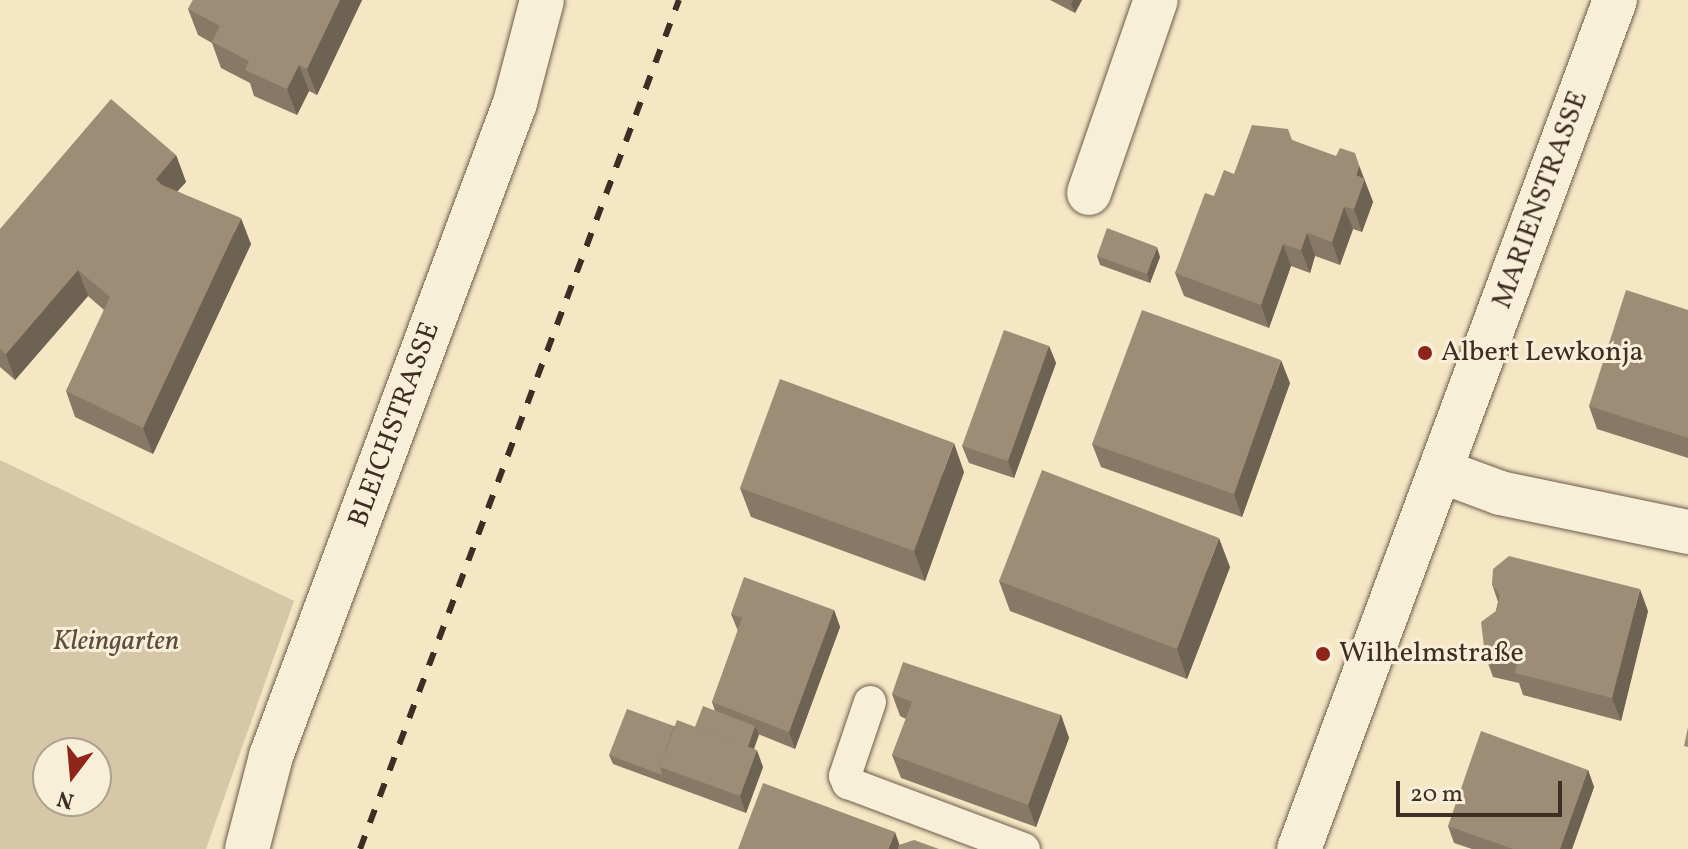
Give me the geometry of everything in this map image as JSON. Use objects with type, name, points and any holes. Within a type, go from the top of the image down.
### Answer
[{"type":"street","name":"BLEICHSTRASSE","points":[[247,849],[271,756],[515,103],[542,0]]},
{"type":"street","points":[[1089,193],[1156,0]]},
{"type":"street","name":"MARIENSTRASSE","points":[[1299,849],[1615,0]]},
{"type":"street","points":[[1441,471],[1500,493],[1688,532]]},
{"type":"lane","points":[[870,702],[845,776],[848,783],[1024,849]]},
{"type":"green space","name":"Kleingarten","points":[[0,460],[294,601],[206,849],[0,849]]},
{"type":"building","points":[[193,0],[340,0],[307,69],[299,65],[287,89],[245,70],[249,61],[212,42],[220,26],[188,9]]},
{"type":"building","points":[[111,99],[176,155],[156,179],[162,185],[241,218],[143,428],[66,391],[110,297],[78,270],[6,354],[0,349],[0,229]]},
{"type":"building","points":[[1252,125],[1288,129],[1292,140],[1336,156],[1340,148],[1355,153],[1359,165],[1356,175],[1365,179],[1354,209],[1344,207],[1332,242],[1307,233],[1301,250],[1283,244],[1261,305],[1175,273],[1205,193],[1214,196],[1224,170],[1234,174]]},
{"type":"building","points":[[1107,228],[1157,247],[1147,274],[1097,256]]},
{"type":"building","points":[[1626,290],[1688,310],[1688,438],[1589,406]]},
{"type":"building","points":[[1142,310],[1281,360],[1234,494],[1092,444]]},
{"type":"building","points":[[1004,330],[1049,346],[1008,461],[962,446]]},
{"type":"building","points":[[780,379],[954,443],[914,551],[740,488]]},
{"type":"building","points":[[1042,470],[1219,538],[1177,649],[999,581]]},
{"type":"building","points":[[1509,556],[1640,589],[1612,698],[1515,673],[1517,662],[1485,655],[1481,622],[1496,611],[1500,595],[1492,584],[1493,569]]},
{"type":"building","points":[[744,577],[834,610],[789,732],[712,702],[742,618],[731,614]]},
{"type":"building","points":[[903,662],[1061,715],[1028,805],[892,755],[912,702],[892,694]]},
{"type":"building","points":[[703,706],[755,726],[748,747],[695,727]]},
{"type":"building","points":[[627,709],[674,726],[660,767],[662,775],[609,755]]},
{"type":"building","points":[[677,720],[757,750],[740,796],[660,767]]},
{"type":"building","points":[[1481,731],[1588,770],[1560,849],[1513,849],[1448,826]]},
{"type":"building","points":[[763,783],[895,832],[888,849],[738,849]]},
{"type":"building","points":[[914,840],[939,849],[898,849],[899,845]]},
{"type":"railway","points":[[360,849],[679,0]]},
{"type":"place","name":"Albert Lewkonja","points":[[1425,353]]},
{"type":"place","name":"Wilhelmstraße","points":[[1323,654]]}]
